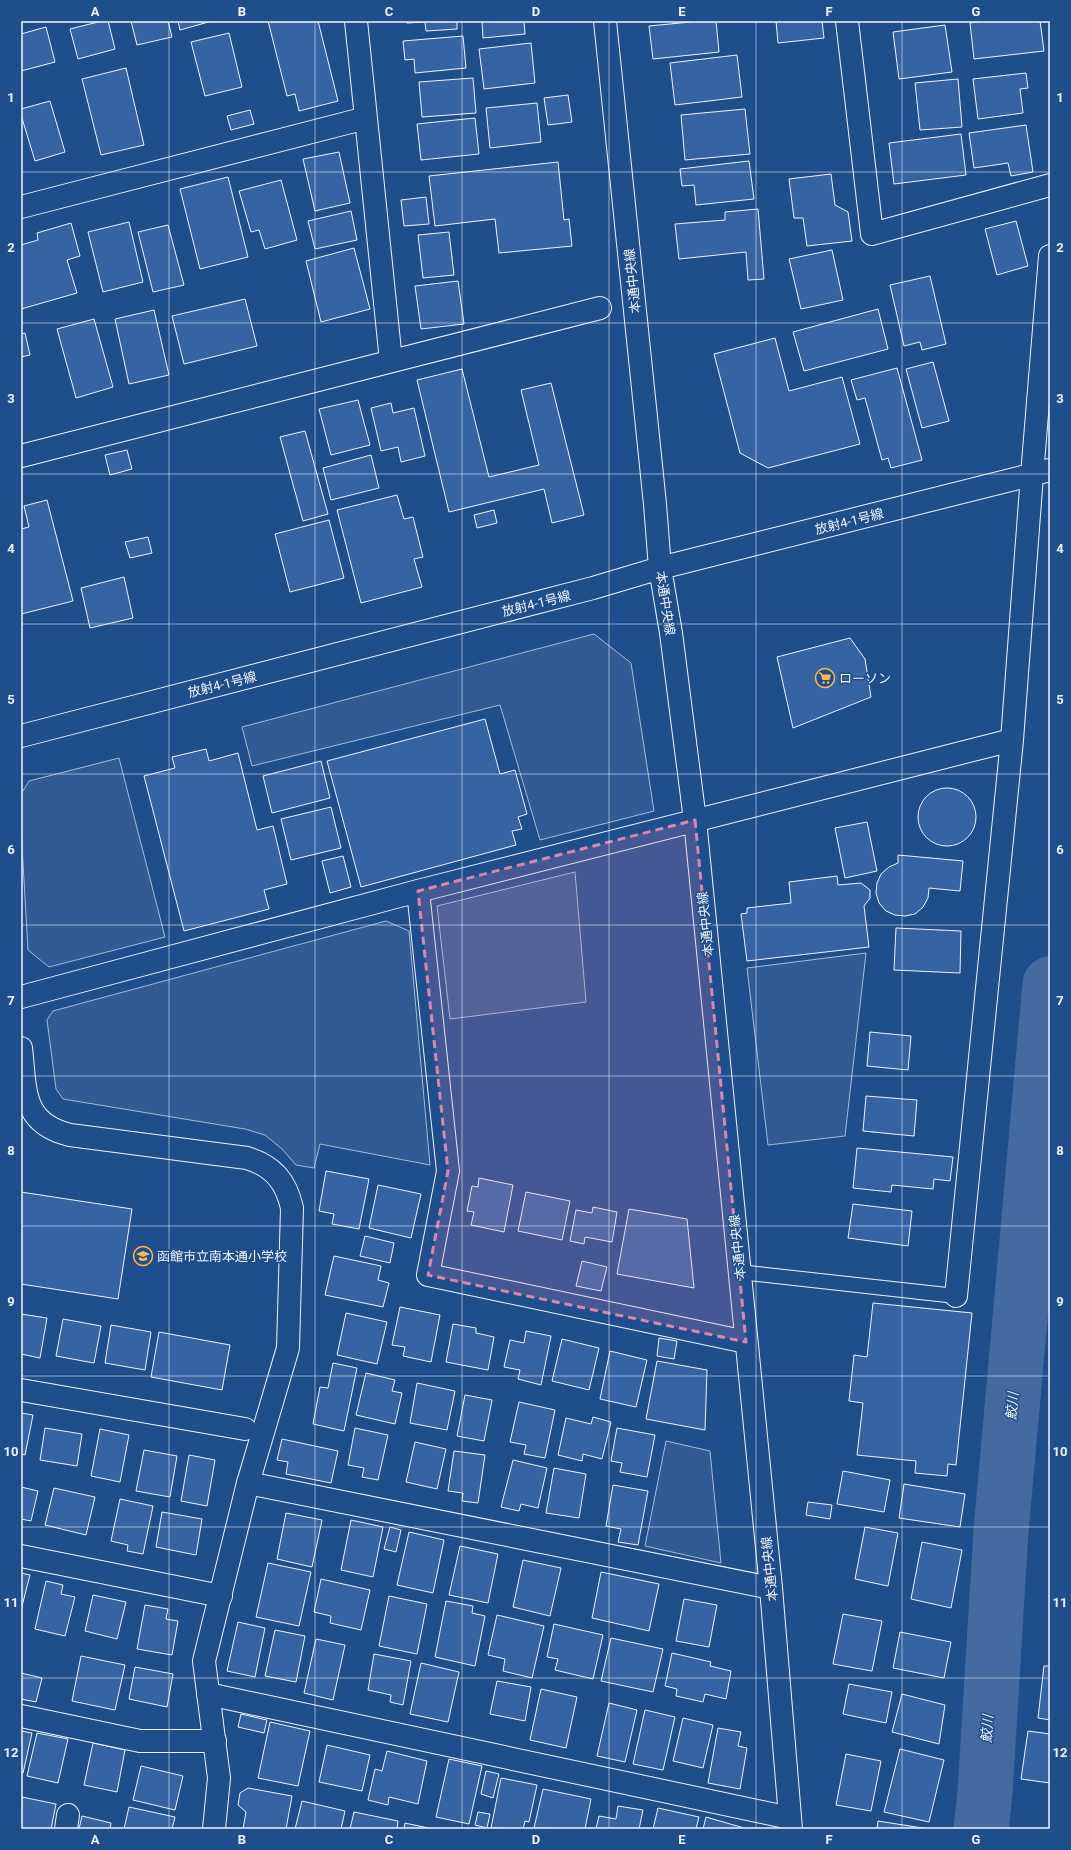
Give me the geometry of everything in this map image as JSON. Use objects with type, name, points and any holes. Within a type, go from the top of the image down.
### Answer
[{"type":"street","points":[[356,21],[391,361]]},
{"type":"street","name":"本通中央線","points":[[604,21],[655,504],[660,568],[671,634],[695,820],[771,1588],[791,1824]]},
{"type":"street","points":[[847,21],[872,234],[1050,185]]},
{"type":"street","points":[[21,207],[366,118]]},
{"type":"street","points":[[956,1296],[1012,740],[1041,473],[1050,256]]},
{"type":"street","points":[[21,456],[600,308]]},
{"type":"street","name":"放射4-1号線","points":[[21,736],[593,588],[660,568],[1041,473]]},
{"type":"street","points":[[21,997],[418,891],[1012,740]]},
{"type":"street","points":[[418,891],[448,1171],[428,1275],[746,1342]]},
{"type":"street","points":[[21,1048],[27,1100],[33,1113],[43,1124],[55,1131],[70,1135],[247,1158],[261,1162],[274,1172],[289,1195],[292,1208],[288,1348],[248,1483],[204,1661],[219,1778],[214,1829]]},
{"type":"street","points":[[21,1390],[245,1429]]},
{"type":"street","points":[[248,1483],[771,1588]]},
{"type":"street","points":[[21,1556],[221,1596]]},
{"type":"street","points":[[208,1694],[791,1824]]},
{"type":"street","points":[[21,1716],[140,1741],[215,1742]]},
{"type":"lane","points":[[739,1272],[956,1296]]},
{"type":"highlighted area","points":[[695,820],[746,1342],[428,1275],[448,1171],[418,891]]},
{"type":"shaded area","points":[[594,634],[631,663],[654,811],[540,840],[500,705],[252,766],[242,727]]},
{"type":"shaded area","points":[[119,758],[165,937],[49,967],[28,950],[21,828],[21,794],[29,781]]},
{"type":"shaded area","points":[[575,872],[586,1002],[450,1019],[437,906]]},
{"type":"shaded area","points":[[386,921],[409,931],[430,1165],[320,1144],[314,1168],[296,1165],[282,1149],[265,1135],[245,1129],[63,1099],[56,1089],[47,1020],[53,1011]]},
{"type":"shaded area","points":[[866,953],[845,1136],[768,1145],[747,968]]},
{"type":"shaded area","points":[[666,1441],[710,1451],[721,1563],[645,1546]]},
{"type":"building","points":[[102,21],[108,21],[115,49],[78,59],[70,29]]},
{"type":"building","points":[[131,21],[168,21],[172,37],[137,45]]},
{"type":"building","points":[[178,21],[212,21],[180,30]]},
{"type":"building","points":[[268,21],[318,21],[338,101],[299,111],[295,94],[287,96]]},
{"type":"building","points":[[407,21],[457,21],[457,29],[426,31],[425,22],[407,23]]},
{"type":"building","points":[[482,21],[524,21],[525,34],[483,38]]},
{"type":"building","points":[[716,21],[719,52],[653,59],[649,26]]},
{"type":"building","points":[[776,21],[822,21],[824,38],[778,43]]},
{"type":"building","points":[[983,21],[1040,21],[1044,51],[974,59],[970,23]]},
{"type":"building","points":[[945,25],[952,72],[899,79],[893,32]]},
{"type":"building","points":[[46,27],[55,62],[21,71],[21,34]]},
{"type":"building","points":[[229,33],[242,87],[205,96],[191,42]]},
{"type":"building","points":[[463,36],[466,68],[415,73],[414,59],[405,60],[403,41]]},
{"type":"building","points":[[531,43],[535,83],[484,89],[479,49]]},
{"type":"building","points":[[737,55],[742,97],[675,105],[670,63]]},
{"type":"building","points":[[126,68],[144,145],[101,155],[82,79]]},
{"type":"building","points":[[1026,73],[1028,88],[1020,89],[1023,113],[978,119],[973,79]]},
{"type":"building","points":[[473,78],[476,113],[422,117],[419,82]]},
{"type":"building","points":[[958,79],[962,127],[920,130],[915,83]]},
{"type":"building","points":[[568,95],[572,122],[548,125],[544,98]]},
{"type":"building","points":[[50,101],[65,152],[35,161],[21,115],[21,109]]},
{"type":"building","points":[[537,103],[541,142],[490,148],[486,108]]},
{"type":"building","points":[[745,109],[750,154],[685,160],[681,115]]},
{"type":"building","points":[[250,110],[254,124],[231,130],[227,116]]},
{"type":"building","points":[[475,118],[479,154],[421,160],[417,124]]},
{"type":"building","points":[[1026,125],[1033,172],[1011,176],[1008,163],[974,168],[969,133]]},
{"type":"building","points":[[961,134],[966,175],[894,184],[889,143]]},
{"type":"building","points":[[339,152],[350,203],[315,211],[303,159]]},
{"type":"building","points":[[749,161],[754,199],[696,205],[694,185],[682,186],[680,169]]},
{"type":"building","points":[[558,162],[564,220],[569,219],[572,246],[499,253],[495,219],[435,226],[429,176]]},
{"type":"building","points":[[831,174],[835,205],[848,212],[852,241],[807,246],[803,218],[794,218],[789,179]]},
{"type":"building","points":[[228,177],[248,257],[200,269],[180,189]]},
{"type":"building","points":[[281,180],[297,240],[265,249],[259,230],[251,232],[239,191]]},
{"type":"building","points":[[426,197],[429,224],[404,226],[401,200]]},
{"type":"building","points":[[758,209],[764,279],[748,280],[746,252],[679,259],[675,224],[725,220],[725,212]]},
{"type":"building","points":[[351,211],[357,240],[315,249],[308,221]]},
{"type":"building","points":[[1016,221],[1028,266],[997,275],[985,229]]},
{"type":"building","points":[[129,222],[143,282],[103,292],[88,232]]},
{"type":"building","points":[[71,223],[80,256],[67,260],[77,293],[21,309],[21,245],[38,240],[37,233]]},
{"type":"building","points":[[168,225],[184,285],[153,292],[138,232]]},
{"type":"building","points":[[449,232],[454,275],[423,278],[418,235]]},
{"type":"building","points":[[354,248],[370,309],[321,322],[306,261]]},
{"type":"building","points":[[832,250],[843,300],[801,309],[789,259]]},
{"type":"building","points":[[930,276],[946,344],[922,350],[920,342],[904,346],[890,285]]},
{"type":"building","points":[[458,281],[464,324],[421,329],[415,286]]},
{"type":"building","points":[[245,299],[257,346],[184,364],[172,316]]},
{"type":"building","points":[[878,309],[888,349],[804,371],[793,332]]},
{"type":"building","points":[[154,310],[169,375],[129,384],[115,319]]},
{"type":"building","points":[[94,319],[113,387],[76,398],[57,329]]},
{"type":"building","points":[[25,333],[30,355],[21,357],[21,334]]},
{"type":"building","points":[[775,338],[789,391],[842,377],[860,444],[768,468],[740,453],[714,354]]},
{"type":"building","points":[[933,362],[949,421],[922,428],[906,369]]},
{"type":"building","points":[[897,368],[922,460],[891,468],[888,458],[882,460],[865,398],[857,400],[851,380]]},
{"type":"building","points":[[462,369],[489,477],[539,465],[521,390],[551,383],[584,515],[552,523],[544,489],[449,512],[417,380]]},
{"type":"building","points":[[358,400],[370,445],[331,455],[319,409]]},
{"type":"building","points":[[391,403],[393,413],[414,408],[425,456],[401,462],[398,447],[381,451],[371,408]]},
{"type":"building","points":[[305,431],[328,514],[303,521],[280,437]]},
{"type":"building","points":[[127,450],[132,469],[110,475],[105,455]]},
{"type":"building","points":[[371,455],[379,488],[331,500],[323,468]]},
{"type":"building","points":[[397,495],[404,519],[413,517],[423,557],[414,559],[422,587],[361,603],[337,510]]},
{"type":"building","points":[[47,500],[73,601],[21,614],[21,529],[29,527],[24,506]]},
{"type":"building","points":[[494,510],[497,523],[477,528],[474,515]]},
{"type":"building","points":[[329,520],[344,578],[290,592],[275,534]]},
{"type":"building","points":[[148,537],[152,553],[130,558],[125,542]]},
{"type":"building","points":[[124,577],[133,618],[90,628],[81,588]]},
{"type":"building","name":"ローソン","points":[[850,638],[865,659],[871,697],[793,728],[777,657]]},
{"type":"building","points":[[485,719],[500,774],[515,770],[527,814],[518,817],[522,829],[512,831],[516,845],[361,887],[327,761]]},
{"type":"building","points":[[206,749],[209,761],[238,753],[257,830],[273,826],[287,884],[264,890],[269,909],[184,931],[144,776],[175,768],[172,757]]},
{"type":"building","points":[[321,761],[330,798],[272,813],[263,776]]},
{"type":"building","points":[[947,788],[958,790],[971,801],[974,806],[976,817],[974,828],[963,841],[958,844],[947,846],[936,844],[923,833],[920,828],[918,817],[920,806],[931,793],[936,790]]},
{"type":"building","points":[[331,807],[341,848],[291,860],[281,819]]},
{"type":"building","points":[[867,822],[877,871],[845,878],[835,828]]},
{"type":"building","points":[[898,855],[963,861],[960,891],[929,888],[928,898],[923,907],[915,914],[905,916],[895,915],[886,911],[879,903],[876,893],[877,883],[881,874],[889,867],[898,863]]},
{"type":"building","points":[[343,856],[351,887],[330,893],[322,861]]},
{"type":"building","points":[[837,876],[838,885],[861,883],[870,890],[870,898],[864,906],[869,947],[747,961],[741,914],[747,913],[747,908],[791,903],[789,882]]},
{"type":"building","points":[[896,928],[961,931],[960,973],[894,970]]},
{"type":"building","points":[[870,1032],[911,1036],[908,1070],[867,1066]]},
{"type":"building","points":[[866,1096],[917,1100],[914,1136],[863,1131]]},
{"type":"building","points":[[857,1148],[953,1157],[950,1181],[934,1179],[933,1189],[892,1185],[891,1192],[853,1188]]},
{"type":"building","points":[[326,1171],[369,1179],[359,1229],[332,1224],[334,1214],[319,1211]]},
{"type":"building","points":[[479,1178],[513,1185],[504,1232],[471,1225],[474,1212],[467,1211],[472,1186],[478,1187]]},
{"type":"building","points":[[378,1185],[421,1194],[411,1238],[369,1228]]},
{"type":"building","points":[[21,1192],[132,1209],[118,1299],[21,1284]]},
{"type":"building","points":[[526,1192],[570,1201],[562,1240],[518,1231]]},
{"type":"building","points":[[853,1204],[912,1211],[908,1246],[848,1238]]},
{"type":"building","points":[[593,1207],[617,1212],[612,1242],[585,1237],[584,1244],[570,1241],[576,1210],[592,1213]]},
{"type":"building","points":[[629,1209],[687,1219],[694,1288],[617,1274]]},
{"type":"building","points":[[365,1236],[394,1243],[390,1263],[360,1256]]},
{"type":"building","points":[[334,1256],[381,1266],[378,1280],[389,1283],[383,1307],[325,1295]]},
{"type":"building","points":[[582,1261],[607,1267],[601,1291],[576,1286]]},
{"type":"building","points":[[873,1303],[972,1313],[956,1465],[948,1464],[947,1476],[915,1473],[916,1461],[857,1455],[863,1403],[849,1401],[854,1355],[867,1357]]},
{"type":"building","points":[[400,1307],[440,1315],[431,1362],[403,1356],[405,1347],[392,1345]]},
{"type":"building","points":[[346,1313],[387,1322],[377,1364],[337,1355]]},
{"type":"building","points":[[21,1314],[47,1318],[40,1358],[21,1354]]},
{"type":"building","points":[[63,1319],[101,1326],[94,1363],[56,1356]]},
{"type":"building","points":[[453,1324],[476,1328],[476,1333],[494,1337],[488,1370],[446,1362]]},
{"type":"building","points":[[111,1325],[151,1332],[145,1370],[105,1363]]},
{"type":"building","points":[[526,1331],[551,1336],[541,1385],[518,1379],[520,1370],[504,1367],[510,1340],[524,1343]]},
{"type":"building","points":[[159,1332],[230,1345],[222,1390],[151,1377]]},
{"type":"building","points":[[659,1338],[677,1341],[674,1359],[657,1356]]},
{"type":"building","points":[[562,1339],[599,1348],[589,1390],[552,1381]]},
{"type":"building","points":[[610,1351],[647,1360],[636,1407],[600,1399]]},
{"type":"building","points":[[657,1361],[707,1370],[705,1430],[646,1419]]},
{"type":"building","points":[[333,1363],[357,1368],[344,1431],[313,1424],[320,1387],[328,1388]]},
{"type":"building","points":[[366,1373],[395,1380],[392,1391],[402,1393],[395,1424],[356,1415]]},
{"type":"building","points":[[417,1383],[455,1391],[447,1430],[410,1423]]},
{"type":"building","points":[[465,1395],[492,1400],[484,1441],[457,1436]]},
{"type":"building","points":[[519,1402],[555,1410],[545,1458],[524,1454],[526,1445],[510,1442]]},
{"type":"building","points":[[21,1413],[33,1415],[25,1455],[21,1454]]},
{"type":"building","points":[[593,1417],[611,1422],[602,1459],[583,1454],[582,1461],[558,1455],[566,1418],[591,1424]]},
{"type":"building","points":[[45,1428],[82,1434],[77,1466],[40,1460]]},
{"type":"building","points":[[355,1428],[388,1435],[378,1480],[362,1477],[364,1468],[348,1465]]},
{"type":"building","points":[[617,1428],[655,1435],[647,1477],[620,1472],[622,1463],[611,1461]]},
{"type":"building","points":[[100,1429],[129,1435],[120,1482],[91,1476]]},
{"type":"building","points":[[282,1439],[338,1451],[331,1483],[286,1474],[288,1462],[277,1460]]},
{"type":"building","points":[[415,1442],[446,1449],[437,1489],[406,1482]]},
{"type":"building","points":[[144,1450],[177,1456],[170,1497],[136,1491]]},
{"type":"building","points":[[454,1451],[485,1455],[478,1503],[462,1501],[463,1493],[448,1491]]},
{"type":"building","points":[[189,1455],[215,1460],[207,1506],[181,1501]]},
{"type":"building","points":[[513,1460],[547,1468],[538,1508],[521,1504],[519,1511],[501,1507]]},
{"type":"building","points":[[554,1468],[586,1474],[579,1518],[546,1513]]},
{"type":"building","points":[[843,1471],[890,1480],[884,1512],[837,1504]]},
{"type":"building","points":[[904,1484],[965,1494],[960,1527],[899,1518]]},
{"type":"building","points":[[613,1485],[648,1491],[638,1545],[618,1542],[621,1529],[606,1526]]},
{"type":"building","points":[[21,1487],[38,1491],[31,1521],[21,1519]]},
{"type":"building","points":[[54,1488],[95,1497],[86,1535],[45,1525]]},
{"type":"building","points":[[120,1499],[153,1506],[143,1554],[127,1551],[128,1545],[111,1541]]},
{"type":"building","points":[[808,1502],[832,1505],[830,1519],[806,1515]]},
{"type":"building","points":[[162,1512],[202,1519],[196,1555],[156,1547]]},
{"type":"building","points":[[286,1513],[322,1520],[312,1567],[277,1559]]},
{"type":"building","points":[[351,1520],[383,1527],[373,1577],[341,1570]]},
{"type":"building","points":[[390,1527],[401,1530],[396,1552],[384,1549]]},
{"type":"building","points":[[865,1527],[898,1533],[888,1586],[855,1579]]},
{"type":"building","points":[[409,1532],[444,1540],[433,1593],[397,1585]]},
{"type":"building","points":[[922,1542],[962,1550],[951,1608],[911,1599]]},
{"type":"building","points":[[460,1546],[498,1554],[488,1603],[449,1595]]},
{"type":"building","points":[[523,1560],[561,1568],[550,1616],[513,1607]]},
{"type":"building","points":[[268,1563],[311,1572],[299,1626],[256,1617]]},
{"type":"building","points":[[601,1572],[659,1584],[649,1631],[592,1618]]},
{"type":"building","points":[[21,1573],[30,1575],[21,1610]]},
{"type":"building","points":[[321,1579],[370,1590],[361,1630],[330,1623],[331,1616],[314,1612]]},
{"type":"building","points":[[46,1581],[63,1585],[61,1594],[75,1597],[65,1636],[35,1629]]},
{"type":"building","points":[[93,1595],[126,1602],[117,1639],[85,1631]]},
{"type":"building","points":[[389,1596],[427,1604],[417,1654],[379,1646]]},
{"type":"building","points":[[684,1599],[717,1605],[709,1647],[676,1641]]},
{"type":"building","points":[[446,1601],[473,1606],[472,1613],[485,1616],[475,1666],[435,1657]]},
{"type":"building","points":[[145,1605],[168,1609],[166,1619],[178,1621],[172,1655],[137,1649]]},
{"type":"building","points":[[843,1614],[882,1621],[872,1671],[833,1664]]},
{"type":"building","points":[[497,1615],[544,1626],[532,1678],[503,1671],[505,1659],[488,1655]]},
{"type":"building","points":[[238,1622],[265,1628],[255,1677],[227,1671]]},
{"type":"building","points":[[554,1624],[603,1635],[593,1679],[555,1670],[558,1659],[547,1657]]},
{"type":"building","points":[[275,1630],[305,1636],[296,1682],[265,1676]]},
{"type":"building","points":[[900,1632],[951,1642],[944,1678],[893,1668]]},
{"type":"building","points":[[611,1638],[663,1649],[653,1692],[601,1681]]},
{"type":"building","points":[[316,1639],[345,1645],[333,1700],[304,1693]]},
{"type":"building","points":[[672,1653],[711,1662],[710,1666],[731,1671],[726,1699],[705,1694],[703,1702],[676,1696],[677,1689],[665,1686]]},
{"type":"building","points":[[374,1654],[411,1661],[403,1705],[390,1702],[391,1695],[368,1690]]},
{"type":"building","points":[[81,1656],[125,1665],[115,1710],[72,1701]]},
{"type":"building","points":[[421,1663],[459,1672],[448,1722],[410,1714]]},
{"type":"building","points":[[1044,1666],[1050,1666],[1050,1720],[1038,1718]]},
{"type":"building","points":[[135,1667],[173,1674],[167,1707],[129,1699]]},
{"type":"building","points":[[21,1673],[42,1678],[36,1702],[21,1699]]},
{"type":"building","points":[[497,1681],[531,1687],[525,1721],[490,1714]]},
{"type":"building","points":[[849,1684],[892,1692],[886,1723],[843,1714]]},
{"type":"building","points":[[541,1689],[577,1697],[566,1748],[530,1740]]},
{"type":"building","points":[[902,1694],[945,1705],[939,1744],[892,1732]]},
{"type":"building","points":[[609,1703],[637,1710],[625,1762],[597,1756]]},
{"type":"building","points":[[645,1710],[675,1717],[663,1770],[633,1764]]},
{"type":"building","points":[[241,1714],[267,1720],[264,1733],[238,1727]]},
{"type":"building","points":[[683,1718],[713,1725],[703,1768],[673,1761]]},
{"type":"building","points":[[270,1722],[310,1731],[298,1786],[258,1778]]},
{"type":"building","points":[[718,1728],[741,1732],[738,1746],[747,1748],[740,1789],[708,1783]]},
{"type":"building","points":[[21,1731],[32,1733],[23,1773],[21,1773]]},
{"type":"building","points":[[1028,1731],[1050,1734],[1050,1783],[1021,1779]]},
{"type":"building","points":[[37,1733],[68,1739],[58,1783],[27,1776]]},
{"type":"building","points":[[93,1743],[125,1750],[117,1792],[84,1785]]},
{"type":"building","points":[[327,1745],[370,1755],[362,1791],[319,1782]]},
{"type":"building","points":[[900,1749],[944,1760],[929,1822],[884,1812]]},
{"type":"building","points":[[387,1751],[427,1761],[418,1804],[389,1797],[388,1805],[368,1800],[375,1769],[382,1771]]},
{"type":"building","points":[[846,1754],[881,1761],[871,1811],[836,1805]]},
{"type":"building","points":[[449,1759],[482,1766],[469,1824],[436,1817]]},
{"type":"building","points":[[141,1766],[183,1776],[175,1810],[133,1800]]},
{"type":"building","points":[[486,1771],[499,1774],[493,1798],[481,1794]]},
{"type":"building","points":[[501,1778],[537,1785],[529,1822],[525,1821],[523,1829],[491,1828]]},
{"type":"building","points":[[248,1788],[292,1796],[286,1829],[243,1829],[246,1812],[238,1805],[240,1793]]},
{"type":"building","points":[[543,1789],[591,1799],[585,1829],[534,1828]]},
{"type":"building","points":[[22,1797],[56,1804],[51,1829],[21,1829]]},
{"type":"building","points":[[302,1801],[345,1811],[341,1829],[295,1829]]},
{"type":"building","points":[[618,1806],[643,1810],[639,1829],[596,1829],[599,1816],[616,1819]]},
{"type":"building","points":[[129,1807],[175,1817],[172,1829],[124,1829]]},
{"type":"building","points":[[658,1808],[699,1817],[696,1829],[653,1829]]},
{"type":"building","points":[[354,1812],[398,1821],[397,1829],[350,1829]]},
{"type":"building","points":[[478,1812],[490,1814],[487,1828],[475,1825]]},
{"type":"building","points":[[82,1816],[111,1823],[110,1829],[79,1829]]},
{"type":"building","points":[[706,1817],[744,1828],[703,1829]]},
{"type":"building","points":[[878,1821],[929,1829],[877,1829]]},
{"type":"building","points":[[405,1823],[433,1829],[404,1829]]},
{"type":"waterway","name":"鮫川","points":[[981,1829],[985,1793],[1001,1531],[1050,984]]},
{"type":"place","name":"ローソン","points":[[825,678]]},
{"type":"place","name":"函館市立南本通小学校","points":[[143,1256]]}]
